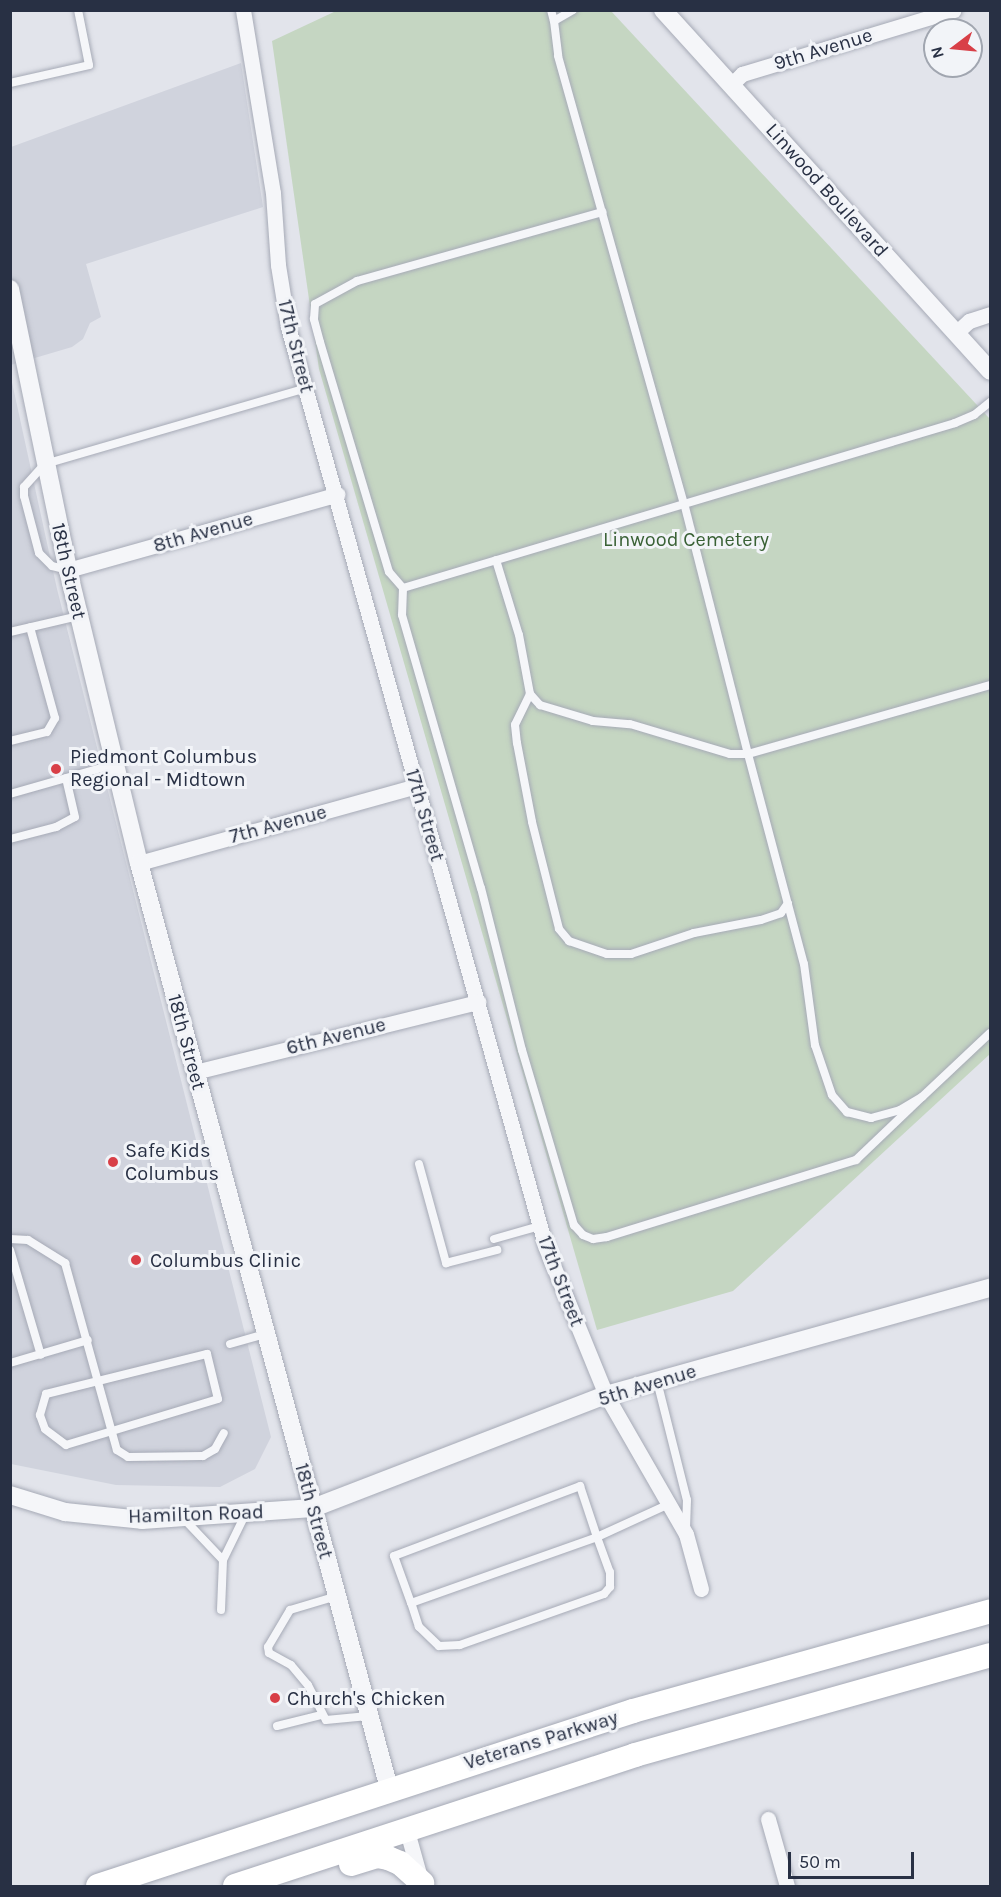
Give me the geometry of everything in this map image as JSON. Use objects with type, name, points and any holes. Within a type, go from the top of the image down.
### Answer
[{"type":"main road","name":"Veterans Parkway","points":[[98,1887],[389,1788],[633,1711],[990,1611]]},
{"type":"main road","points":[[235,1887],[635,1755],[990,1655]]},
{"type":"main road","points":[[286,1887],[377,1856],[400,1863],[422,1885]]},
{"type":"street","name":"17th Street","points":[[243,10],[273,193],[278,265],[288,327],[338,494],[416,786],[540,1226],[606,1395],[686,1534],[701,1589]]},
{"type":"street","name":"Linwood Boulevard","points":[[663,10],[990,371]]},
{"type":"street","name":"9th Avenue","points":[[731,85],[742,74],[914,16],[954,10]]},
{"type":"street","name":"18th Street","points":[[11,292],[68,570],[139,863],[389,1788]]},
{"type":"street","points":[[956,333],[969,321],[990,314]]},
{"type":"street","name":"8th Avenue","points":[[68,570],[338,494]]},
{"type":"street","name":"7th Avenue","points":[[139,863],[416,786]]},
{"type":"street","name":"6th Avenue","points":[[195,1072],[478,1002]]},
{"type":"street","name":"5th Avenue","points":[[313,1508],[606,1395],[990,1288]]},
{"type":"street","name":"Hamilton Road","points":[[10,1495],[64,1512],[142,1520],[313,1508]]},
{"type":"street","points":[[768,1819],[787,1887]]},
{"type":"street","points":[[407,1831],[422,1885]]},
{"type":"lane","points":[[10,83],[89,65],[78,10]]},
{"type":"lane","points":[[551,10],[558,56],[684,503],[804,964],[815,1045],[832,1095],[847,1113],[871,1118],[900,1110],[922,1097]]},
{"type":"lane","points":[[554,21],[573,10]]},
{"type":"lane","points":[[602,212],[357,281],[315,304],[314,319],[389,572],[403,588],[402,615],[481,888],[522,1050],[574,1225],[583,1235],[593,1239],[607,1237],[848,1164],[990,1034]]},
{"type":"lane","points":[[68,570],[52,566],[39,553],[24,496],[24,487],[45,464],[306,388]]},
{"type":"lane","points":[[403,588],[955,423],[974,415],[990,402]]},
{"type":"lane","points":[[496,560],[519,635],[530,694],[540,705],[593,722],[630,724],[718,751],[748,754],[990,685]]},
{"type":"lane","points":[[10,632],[79,616]]},
{"type":"lane","points":[[11,741],[47,732],[55,718],[30,627]]},
{"type":"lane","points":[[530,694],[515,725],[517,743],[532,822],[559,928],[569,941],[607,954],[631,954],[694,933],[761,920],[781,913],[788,903]]},
{"type":"lane","points":[[10,794],[115,764]]},
{"type":"lane","points":[[10,839],[56,826],[75,817],[66,778]]},
{"type":"lane","points":[[419,1164],[446,1263],[497,1250]]},
{"type":"lane","points":[[494,1239],[540,1226]]},
{"type":"lane","points":[[10,1239],[28,1240],[65,1263],[99,1381],[110,1432],[117,1450],[128,1457],[203,1456],[215,1449],[224,1433]]},
{"type":"lane","points":[[10,1250],[41,1355]]},
{"type":"lane","points":[[230,1344],[265,1334]]},
{"type":"lane","points":[[10,1363],[88,1340]]},
{"type":"lane","points":[[207,1354],[218,1399],[110,1432],[66,1445],[45,1429],[40,1414],[46,1394],[207,1354]]},
{"type":"lane","points":[[657,1381],[687,1500],[686,1534]]},
{"type":"lane","points":[[580,1486],[597,1537],[610,1572],[610,1587],[604,1594],[460,1645],[439,1646],[427,1637],[411,1603],[394,1556],[580,1486]]},
{"type":"lane","points":[[411,1603],[597,1537],[669,1504]]},
{"type":"lane","points":[[220,1610],[223,1560],[246,1513]]},
{"type":"lane","points":[[183,1517],[223,1560]]},
{"type":"lane","points":[[337,1596],[290,1610],[268,1647],[269,1653],[291,1665],[308,1685],[321,1715],[326,1720],[370,1716]]},
{"type":"lane","points":[[277,1726],[321,1715]]},
{"type":"shaded area","points":[[241,63],[263,207],[86,264],[101,317],[90,323],[83,339],[72,347],[11,365],[11,147]]},
{"type":"shaded area","name":"Piedmont Columbus Regional - Midtown","points":[[10,373],[57,589],[271,1437],[255,1469],[220,1487],[116,1485],[11,1464]]},
{"type":"green space","name":"Linwood Cemetery","points":[[336,11],[611,11],[990,419],[990,1054],[733,1291],[597,1330],[319,369],[272,41]]},
{"type":"place","name":"Piedmont Columbus Regional - Midtown","points":[[56,769]]},
{"type":"place","name":"Safe Kids Columbus","points":[[113,1162]]},
{"type":"place","name":"Columbus Clinic","points":[[136,1260]]},
{"type":"place","name":"Church's Chicken","points":[[275,1698]]}]
